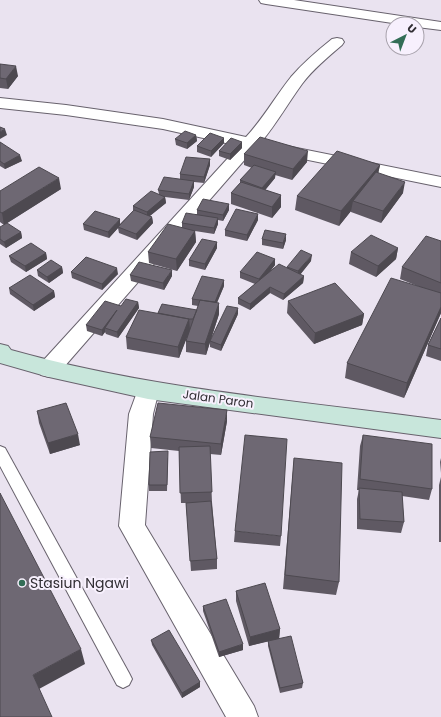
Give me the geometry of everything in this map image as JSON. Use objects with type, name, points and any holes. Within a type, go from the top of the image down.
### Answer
[{"type":"main road","name":"Jalan Paron","points":[[1,356],[49,369],[148,390],[441,429]]},
{"type":"street","points":[[266,0],[441,26]]},
{"type":"street","points":[[49,369],[249,143],[264,128],[296,81],[312,64],[337,42]]},
{"type":"street","points":[[0,103],[66,110],[163,124],[441,182]]},
{"type":"street","points":[[148,390],[141,414],[132,526],[243,717]]},
{"type":"lane","points":[[0,452],[123,679]]},
{"type":"building","points":[[0,64],[16,66],[6,79],[0,78]]},
{"type":"building","points":[[0,127],[5,129],[0,132]]},
{"type":"building","points":[[185,131],[196,135],[187,143],[175,139]]},
{"type":"building","points":[[210,133],[224,138],[211,151],[197,146]]},
{"type":"building","points":[[260,137],[308,151],[293,169],[244,154]]},
{"type":"building","points":[[231,138],[242,142],[230,154],[219,151]]},
{"type":"building","points":[[0,142],[20,155],[4,164],[0,161]]},
{"type":"building","points":[[337,151],[380,165],[341,211],[297,196]]},
{"type":"building","points":[[186,157],[210,159],[204,177],[180,174]]},
{"type":"building","points":[[254,165],[276,172],[262,188],[240,180]]},
{"type":"building","points":[[39,167],[59,178],[2,213],[0,212],[0,191]]},
{"type":"building","points":[[376,172],[405,182],[383,211],[353,201]]},
{"type":"building","points":[[164,177],[194,181],[189,194],[158,190]]},
{"type":"building","points":[[241,182],[281,195],[272,207],[231,193]]},
{"type":"building","points":[[151,191],[165,197],[147,212],[133,206]]},
{"type":"building","points":[[203,199],[229,204],[223,215],[197,210]]},
{"type":"building","points":[[236,209],[258,214],[247,235],[225,230]]},
{"type":"building","points":[[134,210],[152,217],[136,234],[118,227]]},
{"type":"building","points":[[95,211],[120,219],[108,232],[83,224]]},
{"type":"building","points":[[186,213],[218,218],[214,228],[182,223]]},
{"type":"building","points":[[7,223],[21,232],[4,242],[0,239],[0,227]]},
{"type":"building","points":[[168,224],[195,231],[176,259],[148,252]]},
{"type":"building","points":[[265,230],[286,234],[283,243],[262,239]]},
{"type":"building","points":[[371,235],[398,248],[378,266],[351,252]]},
{"type":"building","points":[[426,236],[441,241],[441,283],[402,267]]},
{"type":"building","points":[[202,239],[217,242],[205,264],[189,260]]},
{"type":"building","points":[[31,243],[46,253],[25,266],[9,256]]},
{"type":"building","points":[[301,250],[312,255],[298,271],[287,267]]},
{"type":"building","points":[[257,252],[275,259],[259,279],[240,272]]},
{"type":"building","points":[[86,257],[117,268],[102,284],[71,272]]},
{"type":"building","points":[[51,260],[62,267],[47,277],[37,270]]},
{"type":"building","points":[[139,262],[172,270],[163,283],[130,275]]},
{"type":"building","points":[[279,264],[304,276],[284,294],[270,287],[250,304],[238,298]]},
{"type":"building","points":[[30,275],[54,291],[33,305],[9,288]]},
{"type":"building","points":[[202,276],[224,280],[215,302],[192,299]]},
{"type":"building","points":[[391,278],[441,293],[441,307],[407,383],[347,363]]},
{"type":"building","points":[[335,283],[364,314],[315,333],[288,301]]},
{"type":"building","points":[[126,299],[138,302],[117,332],[105,328],[117,310],[102,330],[86,325],[105,301],[121,306]]},
{"type":"building","points":[[200,300],[219,303],[205,344],[186,341]]},
{"type":"building","points":[[162,304],[197,310],[193,319],[189,319],[158,313]]},
{"type":"building","points":[[227,306],[238,308],[221,345],[210,341]]},
{"type":"building","points":[[139,310],[189,319],[178,347],[126,337]]},
{"type":"building","points":[[441,318],[441,349],[428,345]]},
{"type":"building","points":[[66,403],[78,434],[48,443],[37,411]]},
{"type":"building","points":[[158,403],[227,410],[221,444],[150,437]]},
{"type":"building","points":[[245,435],[287,439],[281,536],[235,531]]},
{"type":"building","points":[[363,435],[432,444],[432,489],[360,479]]},
{"type":"building","points":[[210,446],[212,492],[180,493],[179,447]]},
{"type":"building","points":[[168,451],[167,485],[149,485],[150,452]]},
{"type":"building","points":[[294,458],[342,463],[339,582],[285,575]]},
{"type":"building","points":[[359,488],[402,492],[404,522],[360,519]]},
{"type":"building","name":"Stasiun Ngawi","points":[[0,493],[81,649],[33,675],[52,717],[0,717]]},
{"type":"building","points":[[211,501],[217,559],[190,561],[186,503]]},
{"type":"building","points":[[265,583],[280,629],[250,637],[236,591]]},
{"type":"building","points":[[226,599],[243,644],[219,652],[203,606]]},
{"type":"building","points":[[169,630],[200,682],[182,693],[151,640]]},
{"type":"building","points":[[291,636],[303,683],[280,688],[268,641]]},
{"type":"place","name":"Stasiun Ngawi","points":[[22,583]]}]
